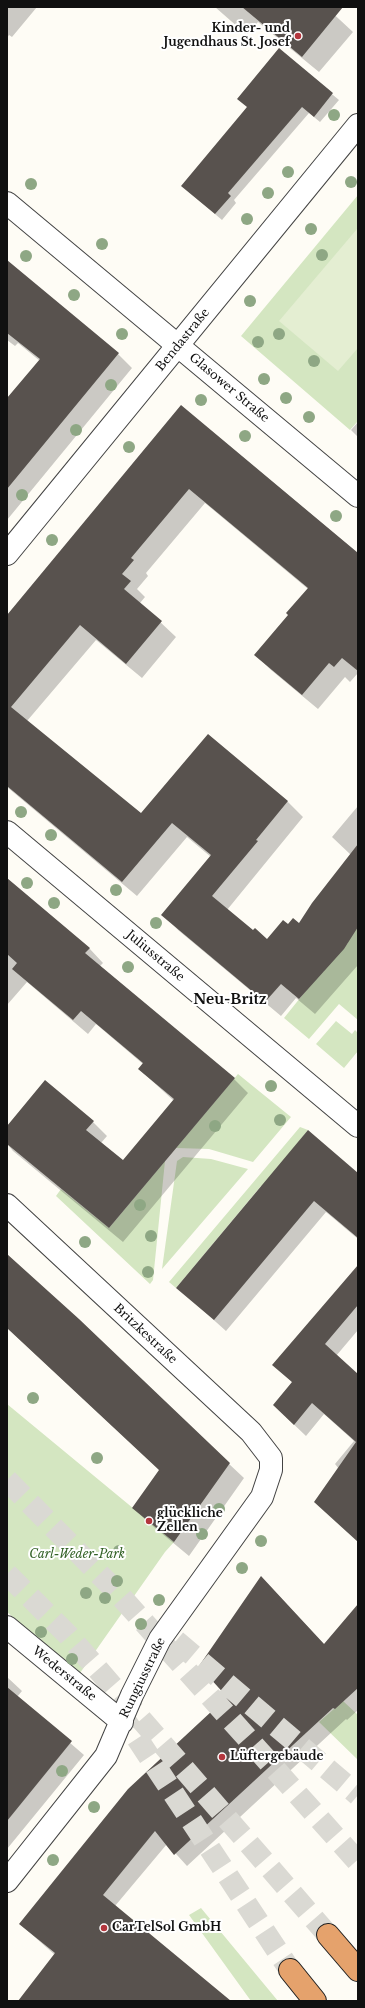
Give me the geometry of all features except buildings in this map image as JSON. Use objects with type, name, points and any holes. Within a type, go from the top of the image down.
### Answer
[{"type":"highway","points":[[328,1935],[358,1970]]},
{"type":"highway","points":[[290,1970],[315,2001]]},
{"type":"street","name":"Bendastraße","points":[[7,554],[358,125]]},
{"type":"street","name":"Glasower Straße","points":[[7,203],[358,496]]},
{"type":"street","name":"Juliusstraße","points":[[7,832],[358,1126]]},
{"type":"street","name":"Britzkestraße","points":[[7,1205],[251,1432],[270,1458],[271,1470]]},
{"type":"street","name":"Rungiusstraße","points":[[7,1881],[106,1756],[122,1722],[132,1695],[160,1638],[262,1497],[268,1484],[271,1470]]},
{"type":"street","name":"Wederstraße","points":[[7,1627],[122,1722]]},
{"type":"green space","points":[[358,195],[358,421],[350,430],[241,336]]},
{"type":"green space","points":[[357,229],[358,348],[338,371],[279,321]]},
{"type":"green space","points":[[358,927],[358,1020],[339,1004],[309,1039],[284,1018],[321,972],[324,972],[322,970],[348,943],[347,941]]},
{"type":"green space","points":[[336,1021],[352,1034],[355,1030],[358,1033],[358,1051],[344,1068],[316,1044]]},
{"type":"green space","points":[[238,1074],[291,1117],[253,1162],[209,1149],[176,1148]]},
{"type":"green space","points":[[300,1127],[308,1130],[263,1187],[261,1186],[176,1288],[169,1282]]},
{"type":"green space","points":[[183,1157],[211,1159],[248,1169],[162,1269],[177,1161]]},
{"type":"green space","points":[[165,1161],[153,1280],[150,1284],[56,1196],[61,1189],[109,1228]]},
{"type":"green space","name":"Carl-Weder-Park","points":[[7,1404],[174,1542],[165,1552],[80,1673],[7,1612]]},
{"type":"green space","points":[[343,1701],[358,1715],[358,1760],[319,1722]]},
{"type":"green space","points":[[201,1908],[278,2001],[251,2001],[189,1915]]},
{"type":"tunnel","points":[[7,1480],[115,1590],[358,1862]]},
{"type":"tunnel","points":[[7,1574],[68,1635],[328,1935]]},
{"type":"tunnel","points":[[176,1641],[358,1795]]},
{"type":"tunnel","points":[[119,1711],[290,1970]]},
{"type":"place","name":"Kinder- und Jugendhaus St. Josef","points":[[298,36]]},
{"type":"place","name":"glückliche Zellen","points":[[149,1521]]},
{"type":"place","name":"Lüftergebäude","points":[[222,1757]]},
{"type":"place","name":"CarTelSol GmbH","points":[[104,1928]]},
{"type":"district","name":"Neu-Britz","points":[[230,1000]]}]
